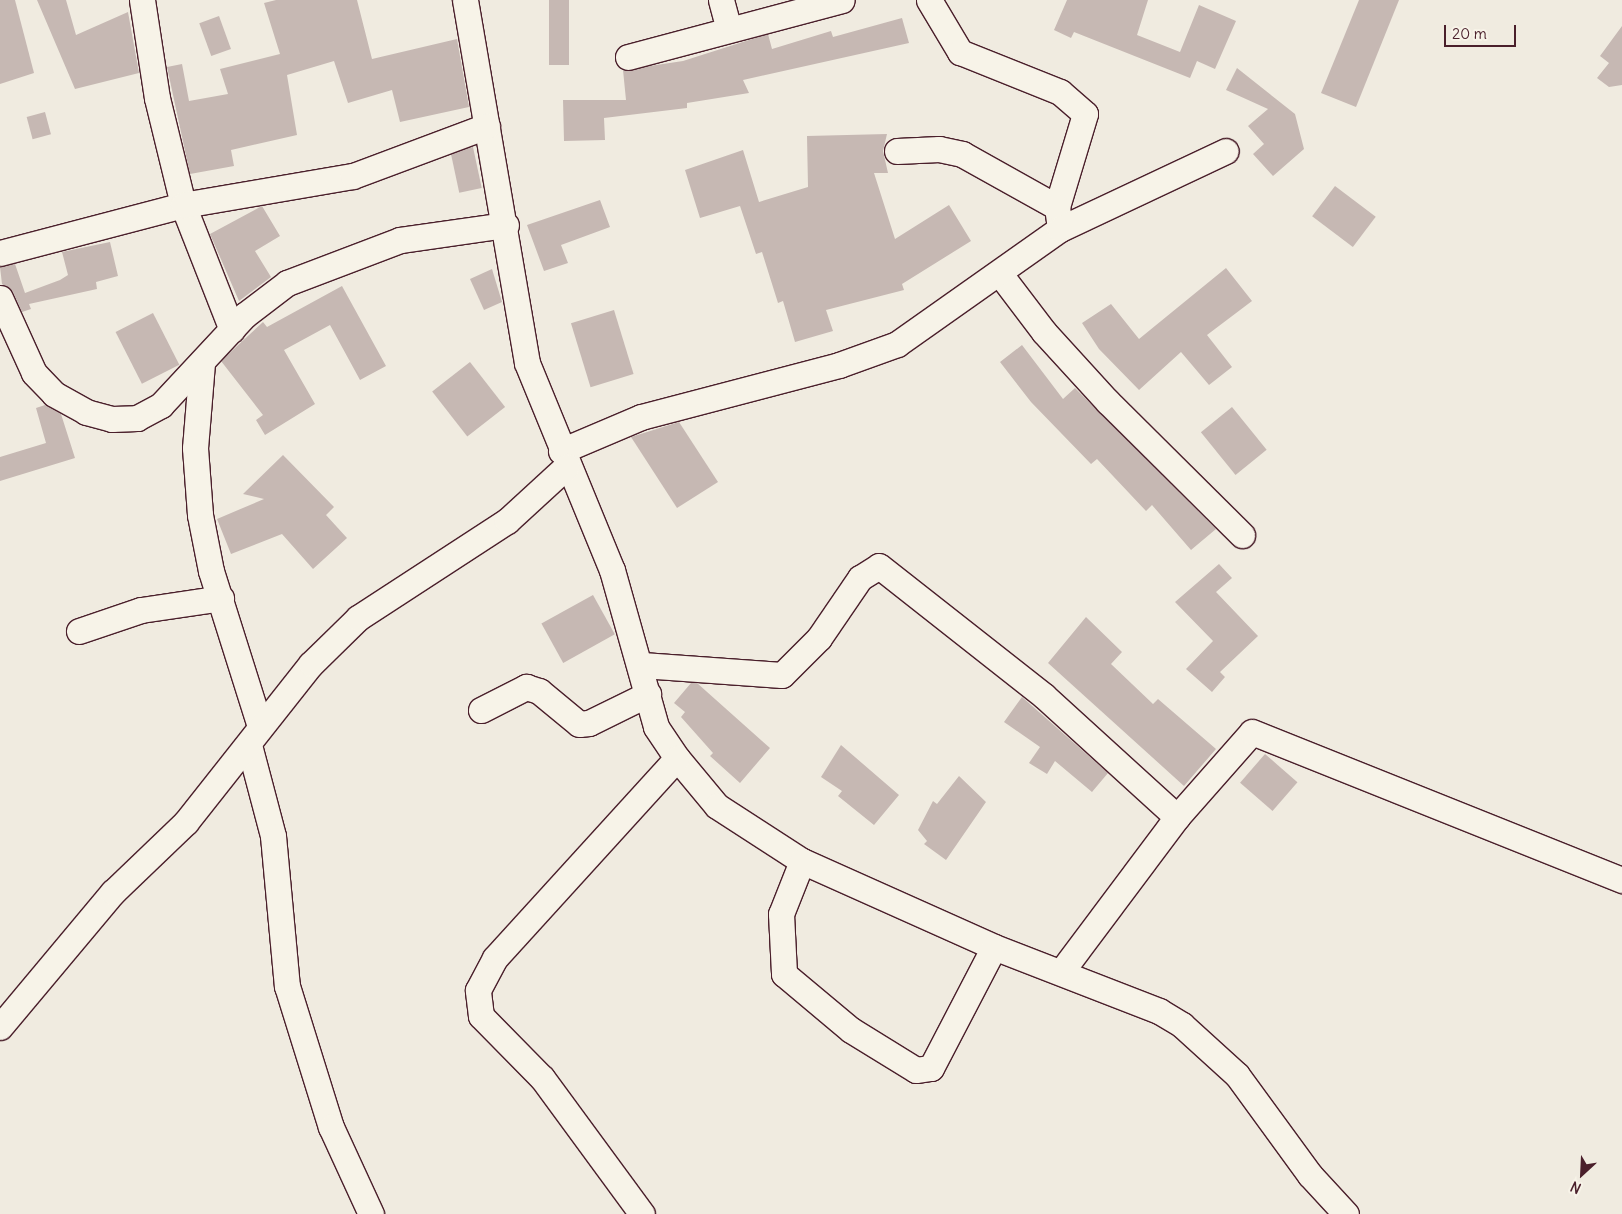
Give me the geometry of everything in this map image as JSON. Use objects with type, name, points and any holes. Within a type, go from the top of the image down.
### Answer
[{"type":"street","points":[[142,0],[157,98],[183,205],[232,330]]},
{"type":"street","points":[[465,0],[506,225],[527,363],[564,459],[612,570],[642,665],[656,727],[677,758],[717,806],[802,861],[994,947],[1159,1011],[1210,1047],[1346,1214]]},
{"type":"street","points":[[721,0],[728,27]]},
{"type":"street","points":[[628,58],[728,27],[842,0]]},
{"type":"street","points":[[929,0],[960,52],[1060,92],[1085,114],[1058,218]]},
{"type":"street","points":[[0,253],[183,205],[353,176],[487,126]]},
{"type":"street","points":[[897,151],[939,149],[962,154],[1058,218]]},
{"type":"street","points":[[0,1028],[114,892],[186,822],[311,664],[358,618],[507,520],[564,459],[642,417],[839,365],[897,344],[1000,274],[1058,218],[1226,151]]},
{"type":"street","points":[[0,298],[34,373],[54,394],[86,412],[112,419],[137,418],[161,404],[232,330],[287,283],[400,240],[506,225]]},
{"type":"street","points":[[1000,274],[1044,332],[1108,402],[1242,535]]},
{"type":"street","points":[[202,363],[196,487],[205,544],[221,598],[254,736],[273,836],[287,986],[331,1127],[371,1214]]},
{"type":"street","points":[[642,665],[782,675],[819,638],[860,578],[879,566],[1044,696],[1177,817]]},
{"type":"street","points":[[79,631],[141,610],[221,598]]},
{"type":"street","points":[[481,710],[526,687],[539,691],[578,724],[589,724],[648,694]]},
{"type":"street","points":[[1062,972],[1177,817],[1256,732],[1363,780],[1500,828],[1622,880]]},
{"type":"street","points":[[642,1214],[542,1078],[482,1016],[478,990],[496,958],[677,758]]},
{"type":"street","points":[[802,861],[781,914],[784,974],[851,1030],[916,1070],[931,1068],[994,947]]},
{"type":"building","points":[[0,0],[15,0],[34,73],[0,84]]},
{"type":"building","points":[[37,0],[66,0],[76,35],[128,12],[139,73],[75,89]]},
{"type":"building","points":[[276,0],[357,0],[372,59],[457,39],[469,107],[400,122],[392,90],[348,103],[334,61],[287,75],[297,135],[231,150],[234,166],[190,174],[167,67],[182,64],[189,101],[228,94],[220,69],[280,54],[264,3]]},
{"type":"building","points":[[549,0],[569,0],[569,65],[549,65]]},
{"type":"building","points":[[1067,0],[1148,0],[1137,35],[1180,52],[1199,5],[1236,21],[1215,69],[1197,61],[1190,78],[1074,32],[1071,38],[1054,30]]},
{"type":"building","points":[[1359,0],[1399,0],[1356,107],[1321,93]]},
{"type":"building","points":[[219,16],[231,49],[211,56],[199,23]]},
{"type":"building","points":[[902,18],[909,43],[743,80],[749,93],[687,103],[687,108],[604,118],[605,140],[564,141],[563,100],[626,100],[623,70],[683,61],[768,34],[772,49],[831,31],[833,37]]},
{"type":"building","points":[[1622,26],[1622,85],[1609,87],[1597,78],[1609,63],[1600,56]]},
{"type":"building","points":[[1237,68],[1295,114],[1304,149],[1273,176],[1253,154],[1264,144],[1248,126],[1268,109],[1226,90]]},
{"type":"building","points":[[45,112],[51,134],[33,139],[27,117]]},
{"type":"building","points":[[887,134],[883,151],[888,173],[874,173],[895,239],[949,205],[971,241],[902,284],[904,290],[826,310],[833,331],[795,342],[783,301],[778,303],[762,252],[756,254],[740,206],[700,218],[685,170],[743,150],[759,202],[808,187],[807,136]]},
{"type":"building","points":[[473,147],[482,188],[459,193],[451,152]]},
{"type":"building","points":[[1335,186],[1376,217],[1353,247],[1312,216]]},
{"type":"building","points":[[600,200],[610,227],[561,245],[568,263],[544,271],[527,225]]},
{"type":"building","points":[[262,206],[280,236],[255,251],[271,277],[239,301],[210,234]]},
{"type":"building","points":[[110,242],[118,276],[96,282],[97,289],[29,304],[31,309],[22,312],[13,292],[2,284],[0,267],[15,264],[25,293],[60,280],[68,275],[62,252]]},
{"type":"building","points":[[1226,268],[1252,301],[1207,335],[1232,367],[1209,385],[1181,352],[1139,390],[1099,349],[1082,323],[1111,304],[1139,339]]},
{"type":"building","points":[[492,269],[502,302],[484,310],[470,279]]},
{"type":"building","points":[[342,286],[386,366],[360,380],[330,325],[284,350],[315,404],[265,435],[256,420],[263,415],[221,361],[263,322],[267,327]]},
{"type":"building","points":[[614,310],[634,374],[591,387],[571,323]]},
{"type":"building","points":[[153,313],[179,365],[142,384],[116,332]]},
{"type":"building","points":[[1022,345],[1063,399],[1075,388],[1216,529],[1191,550],[1152,505],[1146,511],[1097,459],[1091,464],[1031,402],[1000,362]]},
{"type":"building","points":[[470,362],[505,407],[467,436],[432,392]]},
{"type":"building","points":[[45,405],[61,414],[75,458],[0,481],[0,457],[46,443],[36,408]]},
{"type":"building","points":[[1232,407],[1267,450],[1236,475],[1201,432]]},
{"type":"building","points":[[679,422],[718,482],[677,508],[631,437]]},
{"type":"building","points":[[283,455],[334,507],[326,515],[347,538],[313,569],[282,534],[231,554],[217,519],[264,499],[243,494]]},
{"type":"building","points":[[1219,564],[1232,578],[1216,592],[1258,636],[1220,672],[1225,677],[1212,692],[1186,669],[1213,641],[1175,602]]},
{"type":"building","points":[[593,595],[615,634],[563,663],[541,624]]},
{"type":"building","points":[[1086,617],[1122,652],[1111,664],[1153,704],[1158,699],[1216,749],[1184,786],[1048,663]]},
{"type":"building","points":[[691,683],[697,683],[770,748],[740,783],[710,756],[713,753],[681,717],[685,712],[674,703]]},
{"type":"building","points":[[1022,697],[1108,773],[1092,792],[1055,761],[1047,774],[1029,763],[1040,747],[1004,722]]},
{"type":"building","points":[[841,745],[899,795],[874,825],[838,796],[842,791],[821,777]]},
{"type":"building","points":[[1265,754],[1297,782],[1273,811],[1240,783]]},
{"type":"building","points":[[959,776],[986,802],[946,860],[924,844],[927,841],[918,830],[933,801],[937,804]]}]
